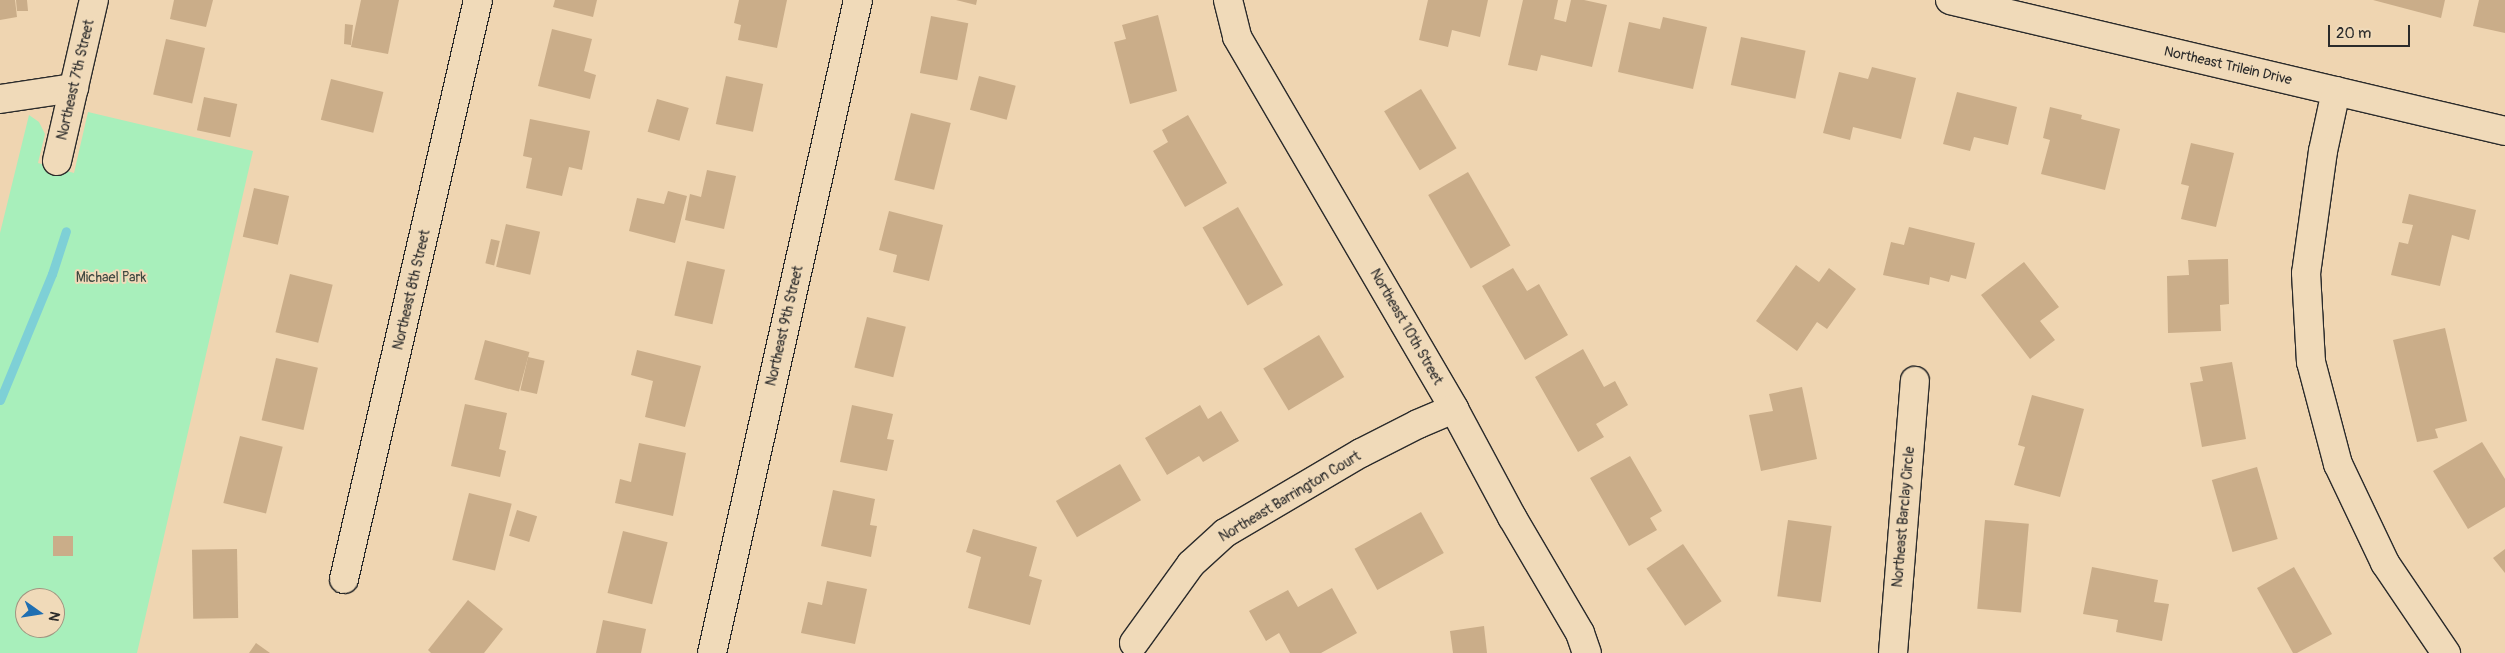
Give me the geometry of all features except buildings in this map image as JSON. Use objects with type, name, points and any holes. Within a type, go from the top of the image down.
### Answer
[{"type":"street","name":"Northeast 7th Street","points":[[57,161],[94,0]]},
{"type":"street","name":"Northeast 8th Street","points":[[344,579],[478,0]]},
{"type":"street","name":"Northeast 9th Street","points":[[712,653],[858,0]]},
{"type":"street","name":"Northeast 10th Street","points":[[1228,0],[1237,37],[1454,409],[1512,516],[1580,633],[1587,653]]},
{"type":"street","name":"Northeast Trilein Drive","points":[[1950,0],[2505,132]]},
{"type":"street","points":[[0,99],[74,88]]},
{"type":"street","points":[[2336,91],[2323,151],[2306,273],[2311,362],[2338,464],[2385,563],[2446,653]]},
{"type":"street","name":"Northeast Barclay Circle","points":[[1892,653],[1914,381]]},
{"type":"street","name":"Northeast Barrington Court","points":[[1134,642],[1191,564],[1226,533],[1361,454],[1418,424],[1454,409]]},
{"type":"green space","name":"Michael Park","points":[[88,112],[253,151],[137,653],[0,653],[0,233],[29,115],[39,122],[45,134],[38,163],[74,173]]},
{"type":"waterway","points":[[0,400],[52,274],[66,231]]}]
